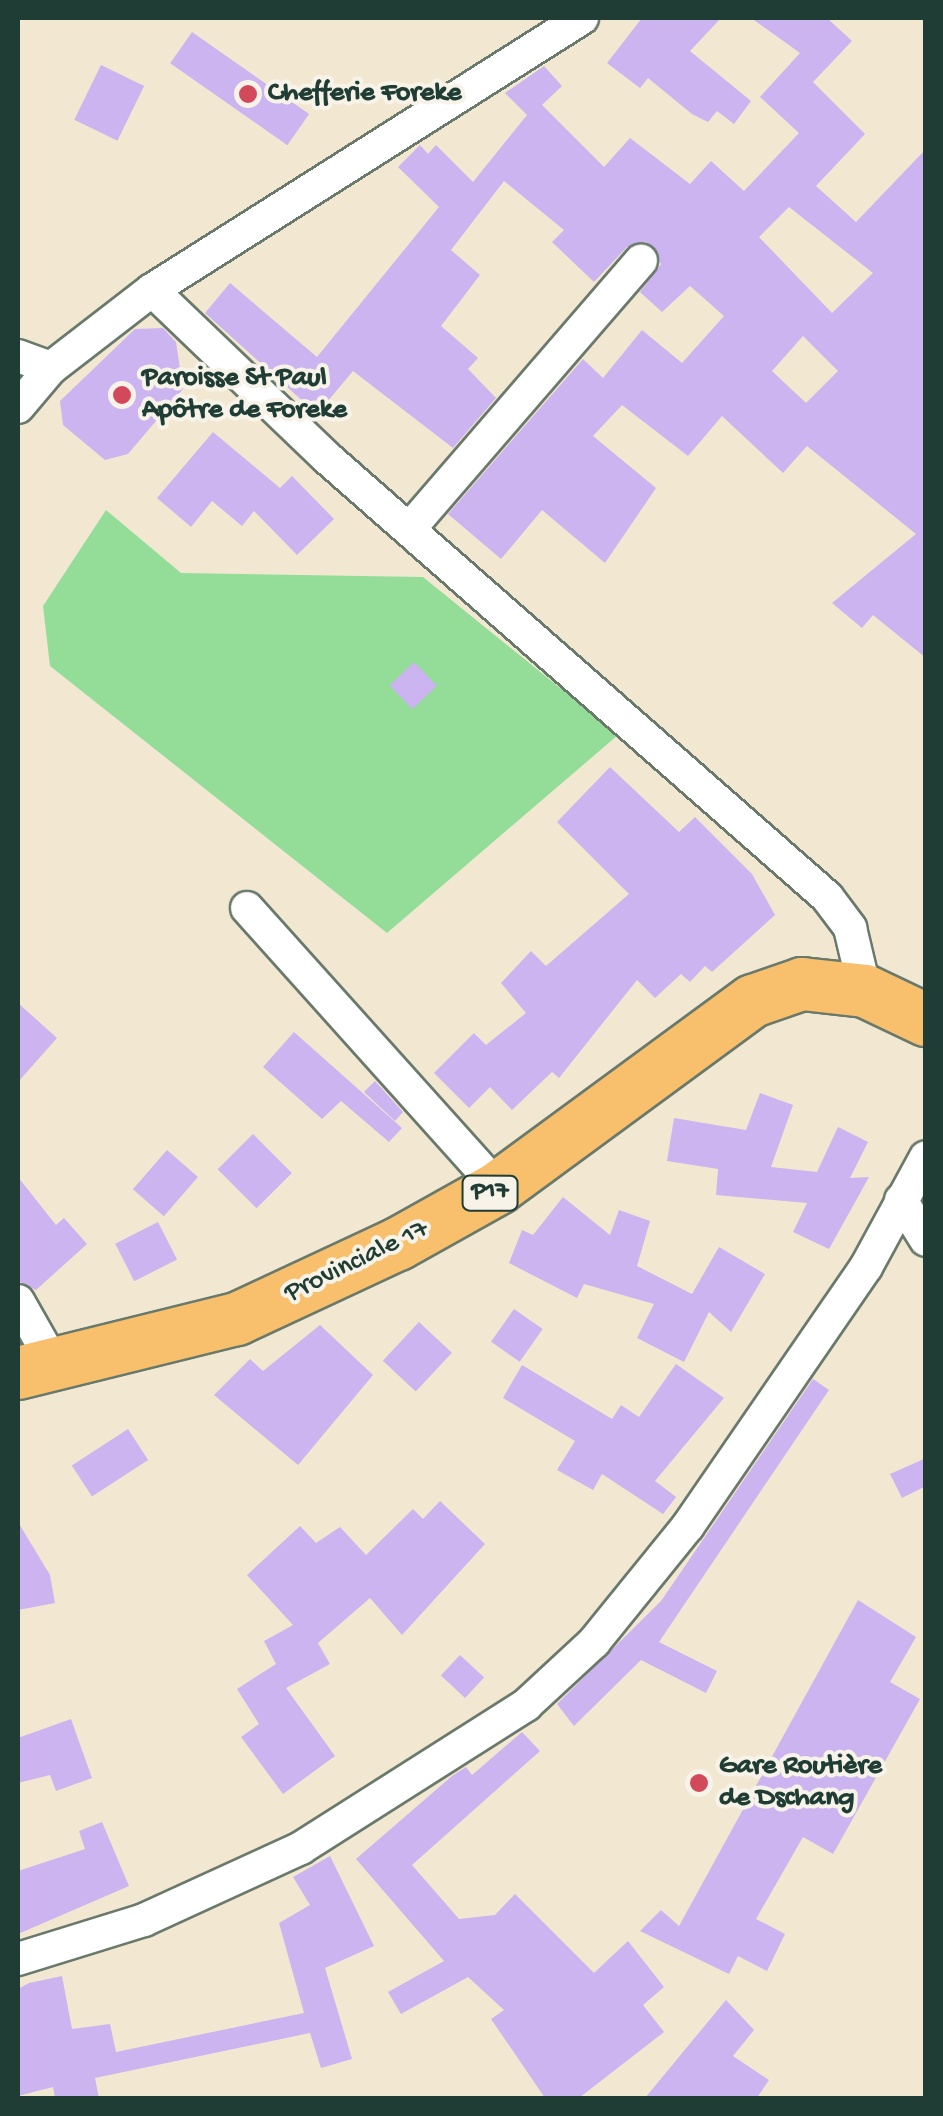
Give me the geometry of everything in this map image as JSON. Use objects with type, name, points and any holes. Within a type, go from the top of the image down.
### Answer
[{"type":"main road","name":"Provinciale 17","points":[[36,1370],[238,1319],[498,1188],[753,1001],[802,984],[866,991],[924,1017]]},
{"type":"street","points":[[18,407],[51,368],[152,290],[582,18]]},
{"type":"street","points":[[411,528],[640,262]]},
{"type":"street","points":[[152,290],[411,528],[828,898],[850,928],[866,991]]},
{"type":"street","points":[[18,356],[51,368]]},
{"type":"street","points":[[247,908],[446,1120],[498,1188]]},
{"type":"street","points":[[18,1959],[144,1920],[301,1848],[526,1705],[594,1642],[688,1526],[820,1339],[926,1156]]},
{"type":"street","points":[[901,1200],[926,1240]]},
{"type":"street","points":[[18,1301],[36,1370]]},
{"type":"green space","points":[[106,510],[181,573],[423,577],[618,735],[387,933],[50,666],[43,606]]},
{"type":"building","points":[[642,18],[721,18],[690,51],[751,101],[734,124],[717,111],[708,122],[692,114],[648,78],[640,88],[607,63]]},
{"type":"building","points":[[751,18],[827,18],[852,41],[813,82],[865,134],[816,186],[856,222],[926,149],[926,658],[873,615],[862,628],[832,603],[916,534],[807,446],[783,473],[722,416],[688,456],[622,405],[593,436],[656,488],[605,563],[542,510],[501,559],[448,514],[583,359],[603,378],[642,330],[682,363],[724,316],[690,286],[662,312],[640,292],[661,264],[646,242],[627,247],[594,282],[552,242],[564,230],[504,181],[451,250],[480,275],[441,326],[478,358],[468,369],[496,398],[453,448],[353,371],[317,414],[205,313],[230,283],[317,357],[439,207],[398,167],[420,145],[428,154],[436,145],[473,182],[527,115],[505,93],[544,66],[562,86],[542,105],[604,167],[630,138],[690,184],[711,161],[744,191],[799,133],[760,97],[800,53]],"holes":[[[789,207],[873,273],[832,313],[759,237]],[[803,336],[838,371],[806,403],[772,371]]]},
{"type":"building","points":[[192,32],[309,114],[287,145],[170,63]]},
{"type":"building","points":[[101,65],[144,86],[117,141],[74,120]]},
{"type":"building","name":"Paroisse St Paul Apôtre de Foreke","points":[[163,328],[176,342],[183,389],[128,454],[105,460],[63,425],[60,401],[135,329]]},
{"type":"building","points":[[213,432],[280,488],[292,476],[334,519],[297,555],[254,511],[242,526],[212,501],[191,527],[157,498]]},
{"type":"building","points":[[414,662],[437,686],[412,709],[390,686]]},
{"type":"building","points":[[610,767],[679,832],[695,817],[752,874],[775,915],[712,972],[705,966],[690,982],[681,974],[655,998],[637,980],[559,1078],[552,1072],[512,1110],[490,1087],[469,1108],[434,1073],[474,1033],[486,1045],[526,1013],[501,983],[531,951],[546,966],[629,894],[557,822]]},
{"type":"building","points":[[18,1003],[57,1038],[18,1082]]},
{"type":"building","points":[[294,1032],[402,1128],[389,1142],[341,1101],[322,1119],[263,1067]]},
{"type":"building","points":[[375,1081],[403,1112],[395,1121],[364,1092]]},
{"type":"building","points":[[760,1093],[793,1105],[771,1167],[817,1172],[838,1127],[868,1142],[850,1178],[869,1177],[829,1249],[793,1232],[807,1203],[716,1195],[718,1169],[667,1161],[674,1118],[746,1130]]},
{"type":"building","points":[[253,1134],[292,1173],[257,1208],[218,1169]]},
{"type":"building","points":[[167,1150],[198,1177],[164,1216],[133,1189]]},
{"type":"building","points":[[18,1177],[56,1225],[64,1218],[87,1244],[36,1290],[18,1281]]},
{"type":"building","points":[[563,1197],[610,1235],[619,1210],[650,1221],[637,1266],[692,1294],[719,1247],[765,1274],[731,1332],[709,1312],[684,1362],[637,1338],[654,1304],[584,1284],[577,1298],[509,1263],[522,1230],[533,1235]]},
{"type":"building","points":[[158,1222],[177,1259],[134,1281],[115,1244]]},
{"type":"building","points":[[514,1309],[543,1329],[520,1362],[491,1342]]},
{"type":"building","points":[[419,1322],[452,1353],[416,1391],[383,1361]]},
{"type":"building","points":[[320,1325],[373,1375],[298,1465],[214,1395],[250,1359],[263,1371]]},
{"type":"building","points":[[676,1364],[724,1398],[655,1481],[676,1497],[663,1514],[602,1474],[593,1490],[557,1470],[575,1441],[503,1398],[522,1365],[612,1419],[621,1405],[639,1417]]},
{"type":"building","points":[[813,1379],[829,1390],[659,1642],[717,1671],[706,1693],[641,1660],[574,1726],[557,1704],[661,1601]]},
{"type":"building","points":[[128,1429],[148,1460],[92,1497],[72,1465]]},
{"type":"building","points":[[926,1458],[926,1486],[902,1498],[890,1474]]},
{"type":"building","points":[[440,1501],[485,1544],[402,1635],[370,1598],[318,1643],[330,1664],[286,1688],[335,1756],[283,1794],[241,1737],[259,1724],[237,1689],[276,1664],[264,1641],[293,1625],[247,1575],[300,1526],[316,1543],[340,1527],[366,1555],[413,1509],[423,1519]]},
{"type":"building","points":[[18,1522],[50,1575],[55,1603],[18,1610]]},
{"type":"building","points":[[858,1600],[916,1637],[890,1682],[920,1699],[833,1854],[803,1837],[756,1919],[785,1934],[767,1971],[738,1956],[729,1974],[640,1931],[661,1910],[679,1926]]},
{"type":"building","points":[[460,1655],[484,1678],[465,1698],[441,1675]]},
{"type":"building","points":[[71,1719],[92,1778],[56,1791],[50,1775],[18,1783],[18,1738]]},
{"type":"building","points":[[522,1732],[540,1751],[412,1865],[459,1919],[495,1915],[515,1894],[594,1973],[628,1941],[664,1987],[643,2005],[664,2032],[579,2098],[545,2098],[491,2019],[504,2010],[468,1977],[401,2014],[388,1992],[444,1961],[356,1859],[452,1776],[466,1767],[472,1775]]},
{"type":"building","points":[[102,1822],[129,1886],[18,1934],[18,1871],[85,1849],[79,1831]]},
{"type":"building","points":[[330,1856],[374,1946],[325,1968],[352,2059],[321,2068],[310,2033],[95,2078],[99,2098],[55,2098],[53,2087],[18,2096],[18,1989],[29,1983],[62,1976],[72,2029],[110,2024],[116,2052],[304,2013],[279,1923],[310,1905],[293,1877]]},
{"type":"building","points":[[726,2000],[754,2030],[733,2056],[769,2080],[757,2098],[645,2098]]},
{"type":"place","name":"Chefferie Foreke","points":[[248,94]]},
{"type":"place","name":"Paroisse St Paul Apôtre de Foreke","points":[[122,395]]},
{"type":"place","name":"Gare Routière de Dschang","points":[[699,1783]]}]
